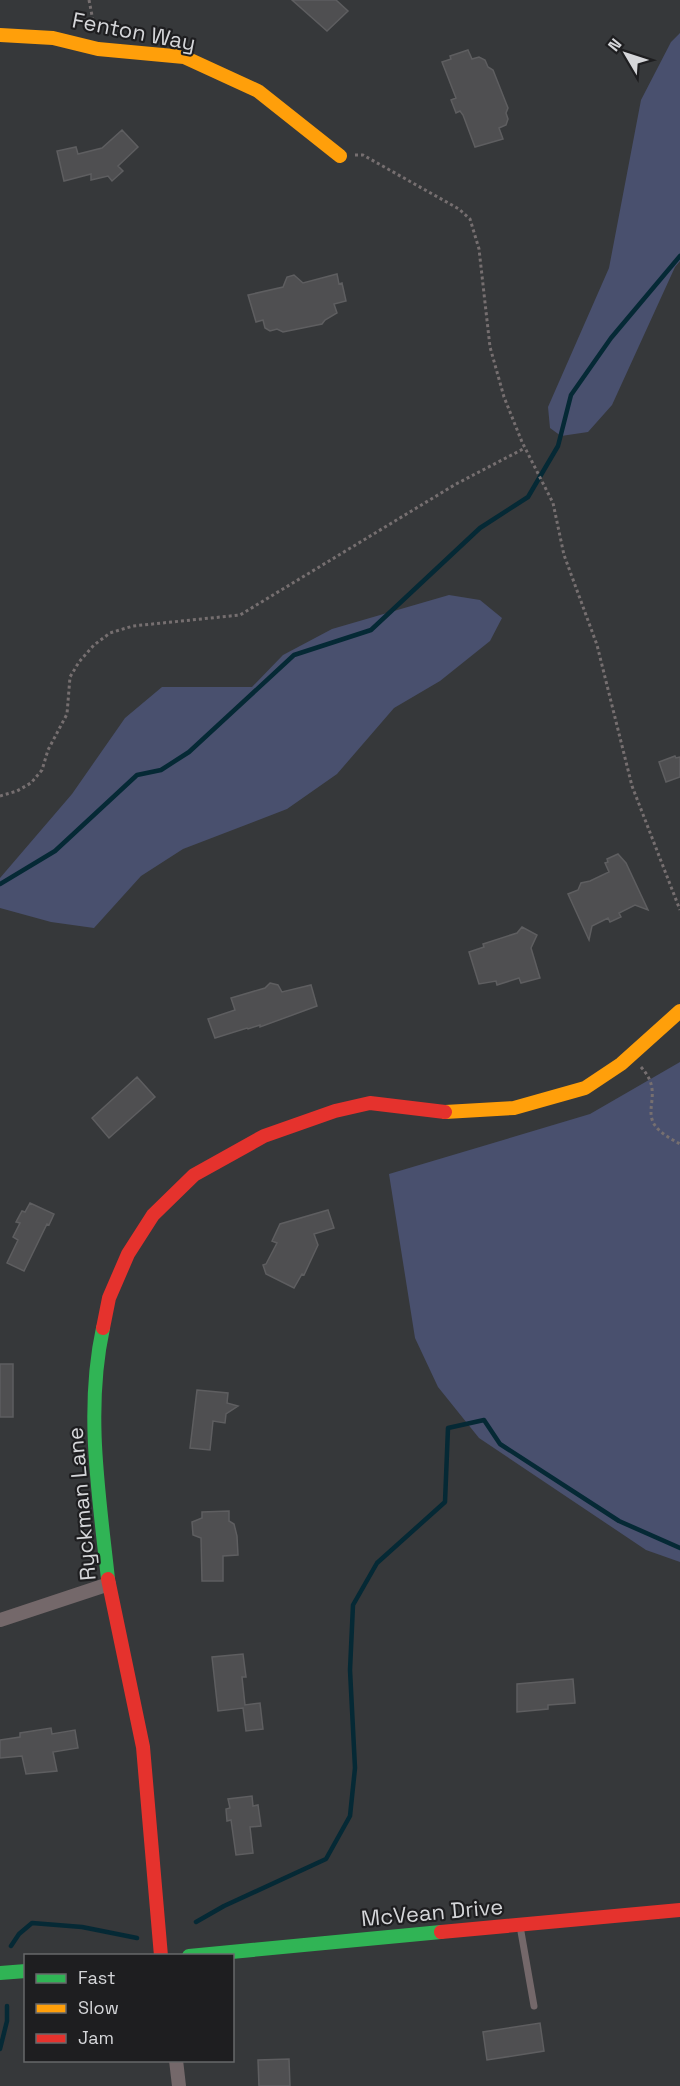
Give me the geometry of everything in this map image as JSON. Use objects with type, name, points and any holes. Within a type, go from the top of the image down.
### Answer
[{"type":"street","name":"Fenton Way","points":[[0,35],[53,38],[98,49],[184,57],[258,90],[340,156]]},
{"type":"street","name":"Ryckman Lane","points":[[161,1954],[143,1747],[109,1584],[93,1439],[97,1354],[109,1298],[128,1254],[153,1215],[194,1175],[264,1136],[335,1111],[370,1103],[450,1113],[514,1108],[585,1088],[621,1064],[680,1011]]},
{"type":"street","points":[[0,1620],[109,1584]]},
{"type":"street","name":"McVean Drive","points":[[210,1954],[680,1910]]},
{"type":"street","points":[[0,1973],[24,1971]]},
{"type":"street","points":[[176,2062],[179,2086]]},
{"type":"lane","points":[[520,1925],[534,2006]]},
{"type":"path","points":[[89,0],[96,33]]},
{"type":"path","points":[[340,156],[363,155],[459,209],[470,219],[479,249],[490,347],[504,397],[525,448],[553,503],[564,555],[597,645],[632,786],[680,910]]},
{"type":"path","points":[[0,796],[17,791],[31,783],[42,770],[48,750],[67,714],[70,677],[94,645],[110,633],[133,627],[240,615],[456,484],[525,448]]},
{"type":"path","points":[[631,1055],[648,1076],[652,1086],[649,1107],[658,1130],[680,1144]]},
{"type":"shaded area","points":[[680,33],[680,261],[675,267],[612,405],[588,432],[561,436],[550,428],[548,407],[609,268],[641,100],[671,42]]},
{"type":"shaded area","points":[[449,595],[480,600],[502,618],[490,641],[440,681],[394,708],[337,774],[287,809],[183,849],[141,876],[94,928],[51,922],[0,908],[0,878],[72,794],[125,718],[162,687],[252,687],[283,655],[332,629]]},
{"type":"shaded area","points":[[680,1062],[680,1562],[646,1550],[479,1438],[438,1387],[415,1338],[389,1174],[590,1114]]},
{"type":"building","points":[[292,0],[336,0],[348,11],[327,31]]},
{"type":"building","points":[[468,50],[472,59],[479,57],[485,60],[488,67],[493,70],[508,108],[506,125],[499,128],[503,139],[475,147],[463,115],[460,111],[456,113],[451,100],[456,98],[442,62],[451,59],[450,56]]},
{"type":"building","points":[[122,130],[138,147],[118,166],[123,171],[112,181],[108,176],[91,180],[91,174],[64,181],[57,151],[76,147],[78,154],[102,148]]},
{"type":"building","points":[[337,274],[339,284],[342,283],[346,301],[334,304],[337,313],[322,324],[283,332],[277,329],[270,331],[265,328],[263,320],[256,322],[248,295],[283,287],[287,277],[294,275],[303,283]]},
{"type":"building","points":[[675,756],[680,757],[680,777],[666,782],[659,762]]},
{"type":"building","points":[[618,854],[626,863],[648,910],[635,905],[619,913],[621,917],[610,922],[608,918],[592,926],[589,940],[568,894],[578,890],[581,883],[609,872],[605,863],[608,862],[607,859]]},
{"type":"building","points":[[522,927],[537,935],[531,948],[540,978],[521,983],[519,978],[497,985],[496,981],[479,984],[469,952],[484,947],[483,944],[517,933]]},
{"type":"building","points":[[270,983],[278,985],[282,992],[311,985],[317,1006],[260,1027],[260,1025],[247,1028],[215,1038],[208,1019],[235,1010],[231,998],[265,988]]},
{"type":"building","points":[[137,1077],[155,1097],[109,1138],[92,1118]]},
{"type":"building","points":[[30,1203],[54,1214],[24,1271],[7,1263],[18,1240],[13,1237],[20,1223],[16,1222]]},
{"type":"building","points":[[328,1210],[334,1228],[314,1234],[318,1245],[304,1275],[302,1274],[294,1288],[266,1274],[263,1265],[266,1264],[277,1243],[272,1241],[280,1224]]},
{"type":"building","points":[[0,1364],[13,1364],[13,1417],[0,1417]]},
{"type":"building","points":[[197,1390],[228,1393],[227,1403],[238,1406],[226,1414],[225,1423],[213,1421],[210,1450],[190,1448]]},
{"type":"building","points":[[229,1511],[229,1521],[234,1524],[237,1536],[238,1555],[223,1556],[223,1581],[202,1581],[201,1538],[193,1535],[192,1522],[202,1518],[202,1512]]},
{"type":"building","points":[[243,1654],[246,1677],[242,1677],[245,1705],[260,1703],[263,1729],[246,1731],[243,1708],[218,1711],[212,1657]]},
{"type":"building","points":[[573,1679],[575,1703],[548,1705],[548,1709],[517,1712],[517,1684]]},
{"type":"building","points":[[51,1728],[52,1734],[75,1730],[78,1748],[53,1752],[57,1771],[26,1774],[22,1756],[0,1758],[0,1740],[20,1737],[20,1733]]},
{"type":"building","points":[[252,1796],[253,1806],[258,1805],[261,1826],[250,1827],[253,1853],[236,1855],[231,1820],[227,1821],[226,1809],[230,1808],[228,1799]]},
{"type":"building","points":[[540,2023],[544,2051],[487,2060],[483,2032]]},
{"type":"building","points":[[289,2059],[290,2086],[259,2086],[258,2060]]},
{"type":"waterway","points":[[0,884],[55,851],[137,775],[161,770],[189,752],[294,655],[371,630],[480,528],[528,497],[558,446],[571,395],[611,338],[680,256]]},
{"type":"waterway","points":[[196,1922],[224,1906],[326,1859],[350,1816],[355,1768],[350,1670],[353,1605],[377,1563],[445,1502],[448,1428],[484,1420],[500,1444],[619,1521],[680,1548]]},
{"type":"waterway","points":[[11,1946],[19,1934],[32,1923],[82,1927],[137,1938]]},
{"type":"waterway","points":[[0,2049],[7,2021],[7,2006]]},
{"type":"traffic: fast","points":[[103,1328],[95,1390],[94,1422],[108,1579]]},
{"type":"traffic: fast","points":[[210,1954],[441,1932]]},
{"type":"traffic: fast","points":[[0,1973],[24,1971]]},
{"type":"traffic: slow","points":[[0,35],[53,38],[98,49],[184,57],[258,91],[340,156]]},
{"type":"traffic: slow","points":[[445,1112],[514,1108],[585,1088],[621,1064],[680,1011]]},
{"type":"traffic: jam","points":[[103,1328],[109,1298],[128,1254],[153,1215],[194,1175],[264,1136],[335,1111],[370,1103],[445,1112]]},
{"type":"traffic: jam","points":[[108,1579],[143,1747],[161,1954]]},
{"type":"traffic: jam","points":[[441,1932],[680,1910]]}]
